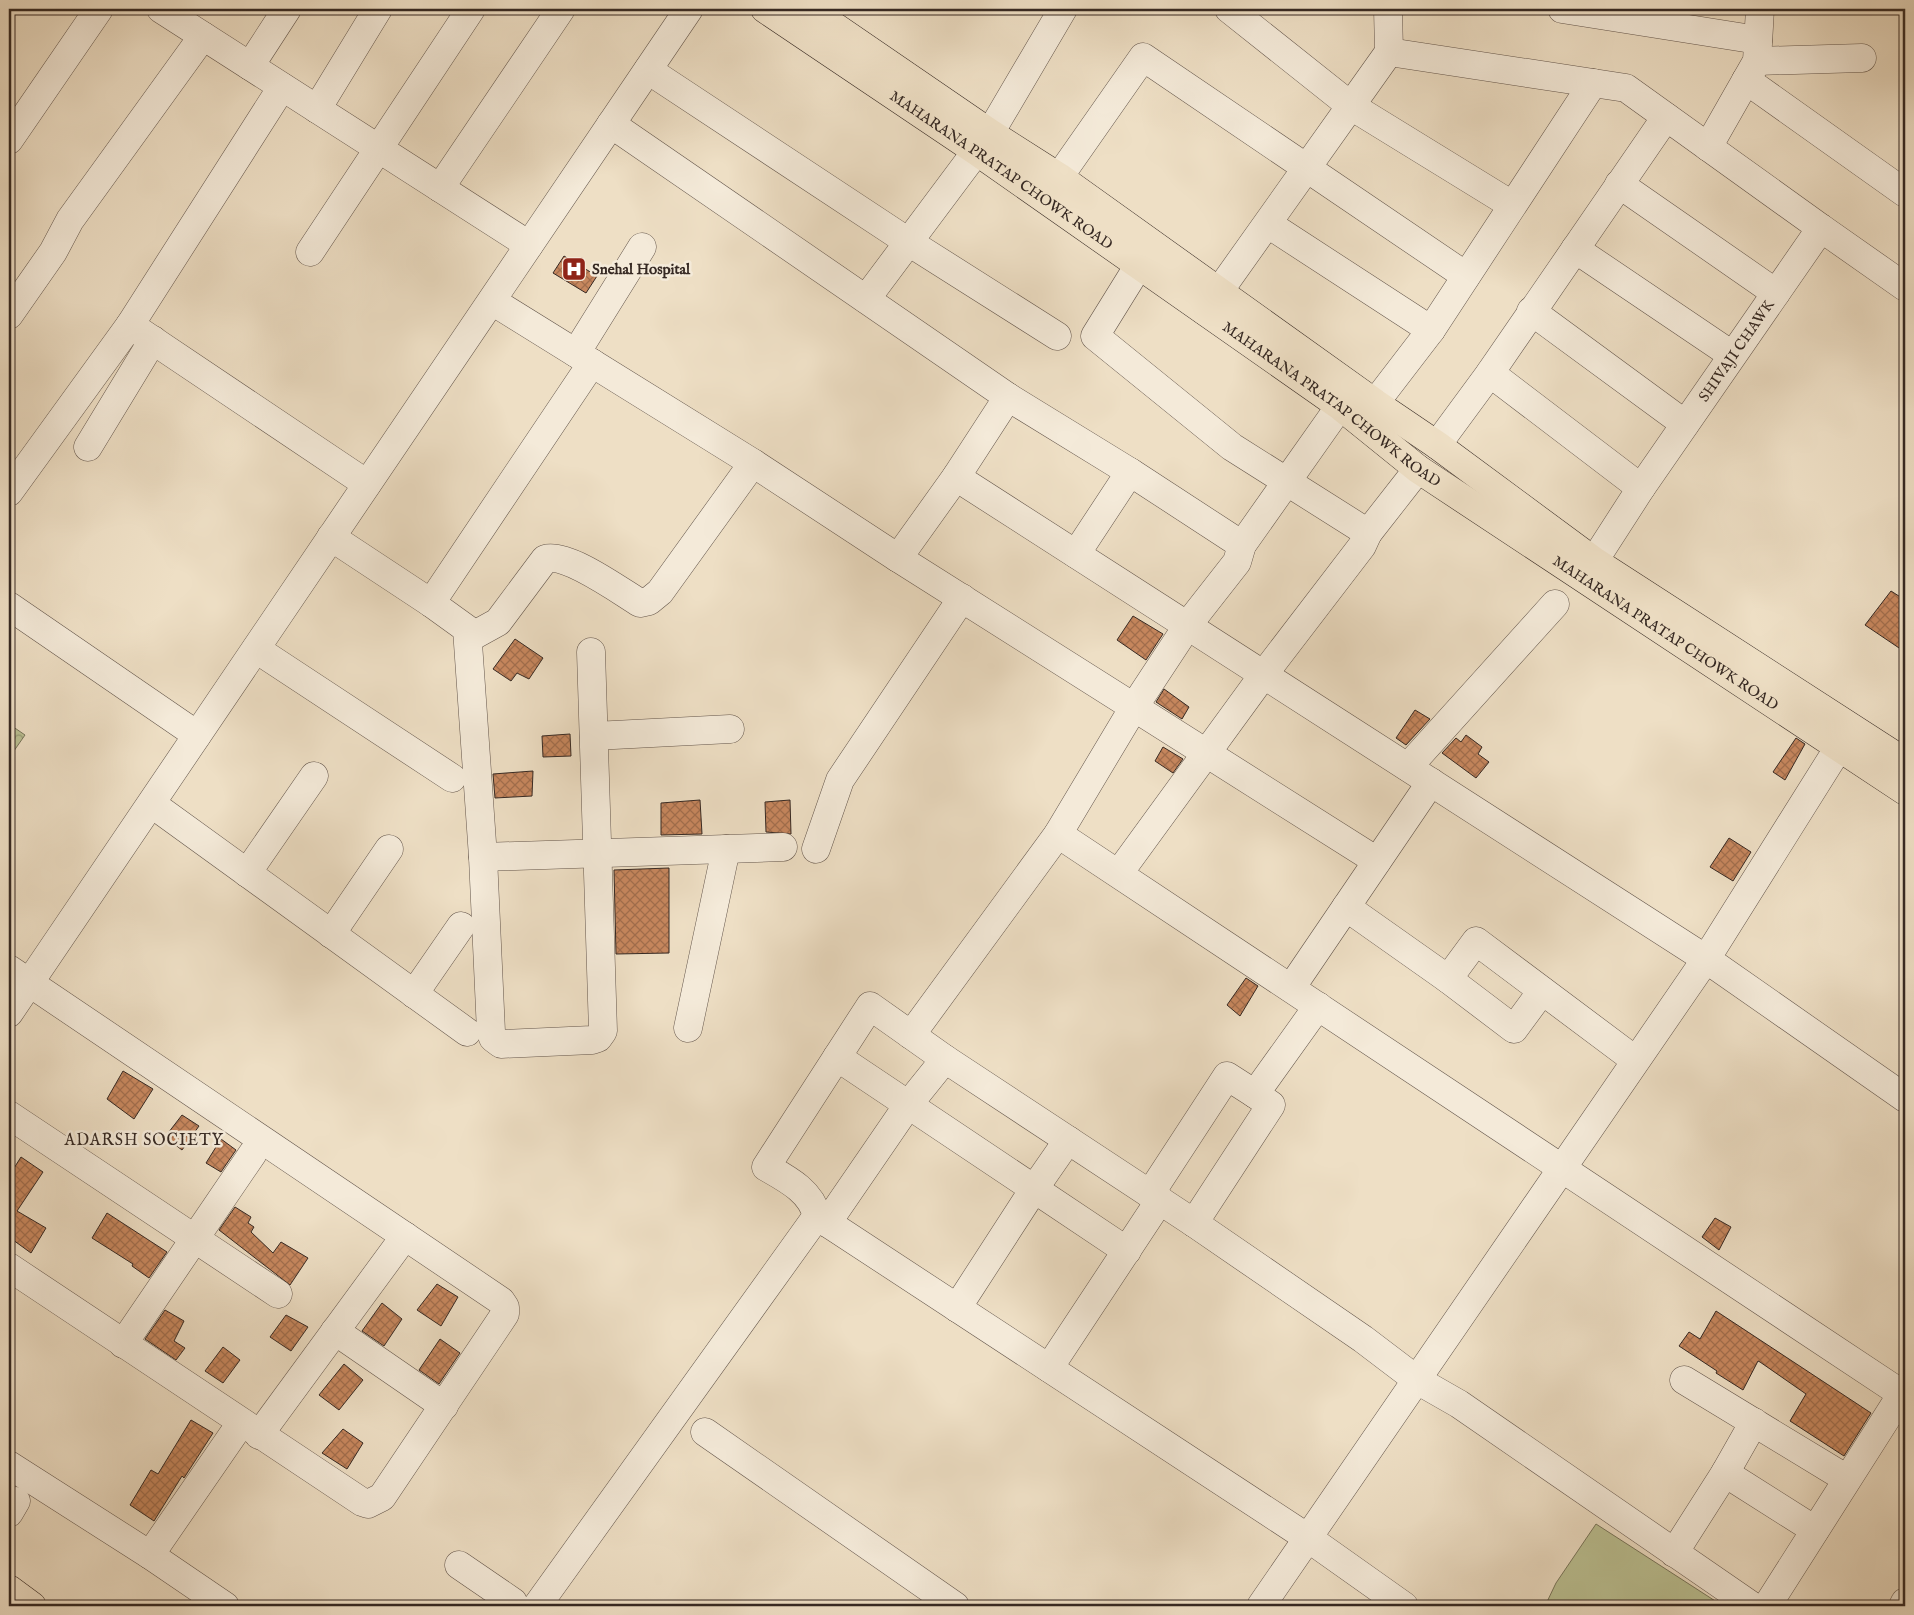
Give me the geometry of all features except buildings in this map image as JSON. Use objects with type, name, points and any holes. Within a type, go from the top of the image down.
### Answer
[{"type":"main road","name":"MAHARANA PRATAP CHOWK ROAD","points":[[766,9],[983,142],[1059,177],[1418,469],[1845,737],[1905,762]]},
{"type":"main road","name":"MAHARANA PRATAP CHOWK ROAD","points":[[809,9],[983,142],[1139,265],[1213,302],[1375,403],[1437,445],[1594,561],[1845,737],[1905,791]]},
{"type":"main road","points":[[9,1589],[32,1606]]},
{"type":"street","points":[[9,140],[99,9]]},
{"type":"street","points":[[161,9],[529,245]]},
{"type":"street","points":[[250,66],[287,9]]},
{"type":"street","points":[[317,109],[378,9]]},
{"type":"street","points":[[310,252],[470,9]]},
{"type":"street","points":[[440,188],[561,9]]},
{"type":"street","points":[[9,1013],[19,976],[152,804],[689,9]]},
{"type":"street","points":[[866,299],[983,142],[1063,9]]},
{"type":"street","points":[[1229,9],[1351,106],[1512,205]]},
{"type":"street","points":[[1213,302],[1389,52],[1388,9]]},
{"type":"street","points":[[1562,9],[1754,60],[1862,58]]},
{"type":"street","points":[[1708,147],[1754,60],[1760,9]]},
{"type":"street","points":[[9,315],[53,252],[70,220],[203,36]]},
{"type":"street","points":[[1389,52],[1626,88],[1905,287]]},
{"type":"street","points":[[1059,177],[1143,57],[1466,276]]},
{"type":"street","points":[[1754,60],[1905,193]]},
{"type":"street","points":[[648,70],[1057,336]]},
{"type":"street","points":[[1375,403],[1431,330],[1593,83]]},
{"type":"street","points":[[9,492],[130,325],[282,87]]},
{"type":"street","points":[[1437,445],[1490,374],[1531,311],[1666,117]]},
{"type":"street","points":[[611,124],[1008,397],[1130,472],[1242,545]]},
{"type":"street","points":[[1619,184],[1776,293]]},
{"type":"street","points":[[1268,224],[1431,330]]},
{"type":"street","name":"SHIVAJI CHAWK","points":[[1594,561],[1641,488],[1821,228]]},
{"type":"street","points":[[431,603],[584,358],[642,247]]},
{"type":"street","points":[[1575,249],[1732,355]]},
{"type":"street","points":[[1139,265],[1096,336],[1232,447],[1288,480],[1368,533]]},
{"type":"street","points":[[492,301],[753,463],[898,558],[1377,860]]},
{"type":"street","points":[[1531,311],[1685,424]]},
{"type":"street","points":[[130,325],[367,484]]},
{"type":"street","points":[[88,447],[152,340]]},
{"type":"street","points":[[1490,374],[1641,488]]},
{"type":"street","points":[[898,558],[956,477],[1008,397]]},
{"type":"street","points":[[911,1035],[1058,834],[1134,707],[1189,626],[1237,562],[1242,545],[1340,406]]},
{"type":"street","points":[[469,638],[498,622],[545,559],[552,557],[569,562],[640,603],[650,601],[660,592],[753,463]]},
{"type":"street","points":[[1119,873],[1206,752],[1362,546],[1368,533],[1418,469]]},
{"type":"street","points":[[1076,554],[1130,472]]},
{"type":"street","points":[[956,477],[1706,958],[1905,1098]]},
{"type":"street","points":[[331,537],[462,624],[467,630],[483,857],[491,1032],[496,1042],[505,1044],[592,1040],[598,1038],[603,1031],[591,652]]},
{"type":"street","points":[[816,849],[840,780],[962,598]]},
{"type":"street","points":[[1408,767],[1555,604]]},
{"type":"street","points":[[9,606],[197,735]]},
{"type":"street","points":[[256,650],[452,778]]},
{"type":"street","points":[[594,736],[730,729]]},
{"type":"street","points":[[1261,1606],[1706,958],[1845,737]]},
{"type":"street","points":[[247,873],[314,776]]},
{"type":"street","points":[[1291,988],[1431,782]]},
{"type":"street","points":[[152,804],[467,1032]]},
{"type":"street","points":[[1058,834],[1904,1393],[1767,1606]]},
{"type":"street","points":[[483,857],[783,847]]},
{"type":"street","points":[[331,934],[389,849]]},
{"type":"street","points":[[688,1028],[726,849]]},
{"type":"street","points":[[1346,908],[1448,979],[1514,1029],[1542,991]]},
{"type":"street","points":[[414,994],[461,926]]},
{"type":"street","points":[[1448,979],[1476,941],[1635,1060]]},
{"type":"street","points":[[9,1268],[250,1429],[362,1502],[368,1504],[382,1497],[502,1321],[505,1307],[501,1301],[406,1236],[19,976]]},
{"type":"street","points":[[1404,1606],[1308,1538],[822,1219],[814,1202],[792,1181],[766,1167],[870,1006],[944,1059],[1194,1223],[1363,1339],[1417,1380],[1459,1404],[1752,1606]]},
{"type":"street","points":[[1255,1094],[1318,1006]]},
{"type":"street","points":[[837,1057],[1127,1251]]},
{"type":"street","points":[[459,1565],[520,1605],[822,1219],[944,1059]]},
{"type":"street","points":[[1050,1368],[1127,1251],[1155,1197],[1227,1076],[1271,1105],[1194,1223]]},
{"type":"street","points":[[9,1115],[278,1294]]},
{"type":"street","points":[[957,1308],[1068,1140]]},
{"type":"street","points":[[123,1344],[252,1152]]},
{"type":"street","points":[[150,1555],[250,1429],[335,1331],[406,1236]]},
{"type":"street","points":[[335,1331],[444,1406]]},
{"type":"street","points":[[1684,1380],[1847,1479]]},
{"type":"street","points":[[1674,1553],[1726,1473],[1754,1422]]},
{"type":"street","points":[[705,1432],[955,1606]]},
{"type":"street","points":[[9,1465],[150,1555],[225,1606]]},
{"type":"street","points":[[1726,1473],[1815,1530]]},
{"type":"street","points":[[1903,1606],[1905,1602]]},
{"type":"green space","points":[[9,724],[25,735],[9,758]]},
{"type":"green space","points":[[1596,1524],[1723,1606],[1545,1606],[1556,1583]]},
{"type":"place","name":"Snehal Hospital","points":[[574,269]]},
{"type":"district","name":"ADARSH SOCIETY","points":[[144,1141]]}]
